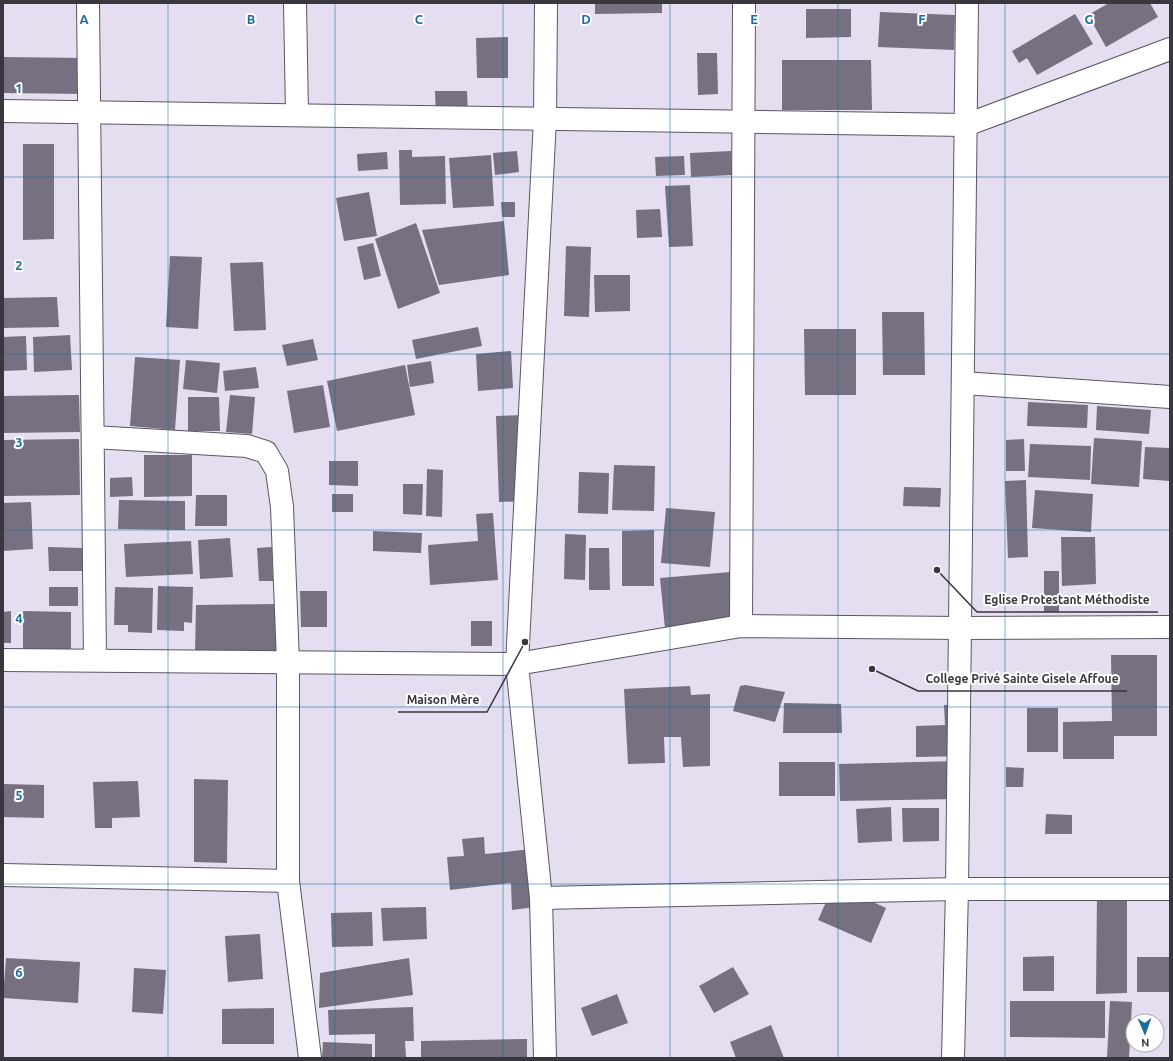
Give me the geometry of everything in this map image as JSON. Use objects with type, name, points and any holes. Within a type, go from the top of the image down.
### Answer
[{"type":"street","points":[[88,3],[94,660]]},
{"type":"street","points":[[295,3],[297,115]]},
{"type":"street","points":[[545,1058],[541,898],[517,664],[546,118],[546,3]]},
{"type":"street","points":[[741,626],[744,3]]},
{"type":"street","points":[[953,1058],[958,889],[967,3]]},
{"type":"street","points":[[3,111],[966,125],[1170,50]]},
{"type":"street","points":[[963,383],[1170,397]]},
{"type":"street","points":[[93,437],[247,446],[266,452],[277,470],[282,507],[288,662],[288,881],[310,1058]]},
{"type":"street","points":[[3,660],[517,664],[741,626],[1170,628]]},
{"type":"street","points":[[3,875],[288,881]]},
{"type":"street","points":[[541,898],[958,889],[1170,889]]},
{"type":"building","points":[[595,3],[662,3],[662,13],[595,14]]},
{"type":"building","points":[[1109,3],[1150,3],[1158,17],[1106,47],[1088,15]]},
{"type":"building","points":[[806,9],[851,9],[851,37],[806,38]]},
{"type":"building","points":[[880,12],[955,15],[954,50],[878,47]]},
{"type":"building","points":[[1075,14],[1093,44],[1037,75],[1027,58],[1019,63],[1012,51]]},
{"type":"building","points":[[508,37],[508,78],[477,78],[476,38]]},
{"type":"building","points":[[697,53],[717,53],[718,94],[698,95]]},
{"type":"building","points":[[3,57],[86,58],[85,94],[3,93]]},
{"type":"building","points":[[782,60],[871,60],[872,110],[782,110]]},
{"type":"building","points":[[435,91],[467,91],[468,117],[436,117]]},
{"type":"building","points":[[23,144],[54,144],[54,239],[23,240]]},
{"type":"building","points":[[399,150],[412,150],[412,157],[445,156],[446,204],[400,205]]},
{"type":"building","points":[[517,151],[519,172],[495,175],[493,153]]},
{"type":"building","points":[[731,151],[732,175],[691,177],[690,153]]},
{"type":"building","points":[[387,152],[388,169],[358,171],[357,154]]},
{"type":"building","points":[[491,155],[494,206],[453,208],[449,158]]},
{"type":"building","points":[[684,156],[685,175],[656,176],[655,157]]},
{"type":"building","points":[[690,185],[693,246],[669,247],[665,186]]},
{"type":"building","points":[[369,192],[377,236],[344,241],[336,198]]},
{"type":"building","points":[[501,202],[515,202],[515,217],[502,217]]},
{"type":"building","points":[[660,209],[662,237],[637,238],[636,210]]},
{"type":"building","points":[[504,221],[509,275],[439,285],[422,230]]},
{"type":"building","points":[[416,223],[440,293],[398,309],[375,239]]},
{"type":"building","points":[[373,243],[381,276],[364,280],[357,247]]},
{"type":"building","points":[[566,246],[591,247],[589,317],[564,316]]},
{"type":"building","points":[[170,256],[202,257],[198,329],[166,327]]},
{"type":"building","points":[[263,262],[266,330],[234,331],[230,263]]},
{"type":"building","points":[[594,275],[630,275],[630,311],[595,312]]},
{"type":"building","points":[[57,297],[59,327],[3,328],[3,298]]},
{"type":"building","points":[[882,312],[924,312],[925,375],[883,375]]},
{"type":"building","points":[[478,327],[482,346],[416,359],[412,340]]},
{"type":"building","points":[[804,329],[856,329],[856,395],[805,395]]},
{"type":"building","points":[[70,335],[72,370],[34,372],[33,337]]},
{"type":"building","points":[[26,336],[27,370],[3,371],[3,337]]},
{"type":"building","points":[[313,339],[318,360],[287,366],[282,345]]},
{"type":"building","points":[[511,351],[513,388],[478,391],[476,354]]},
{"type":"building","points":[[135,357],[180,360],[175,430],[130,426]]},
{"type":"building","points":[[186,360],[220,363],[217,393],[183,389]]},
{"type":"building","points":[[431,361],[434,383],[410,387],[407,365]]},
{"type":"building","points":[[405,365],[415,415],[337,431],[327,381]]},
{"type":"building","points":[[256,367],[259,388],[225,391],[223,371]]},
{"type":"building","points":[[323,385],[330,427],[294,433],[287,391]]},
{"type":"building","points":[[79,395],[80,432],[3,433],[3,396]]},
{"type":"building","points":[[230,395],[255,397],[252,434],[226,432]]},
{"type":"building","points":[[188,397],[219,397],[220,431],[188,431]]},
{"type":"building","points":[[1028,402],[1088,405],[1087,428],[1027,426]]},
{"type":"building","points":[[1097,406],[1151,410],[1149,434],[1096,430]]},
{"type":"building","points":[[525,415],[528,501],[499,502],[496,416]]},
{"type":"building","points":[[1094,438],[1142,441],[1139,487],[1091,484]]},
{"type":"building","points":[[79,439],[80,495],[3,496],[3,440]]},
{"type":"building","points":[[1024,439],[1025,471],[1006,471],[1006,440]]},
{"type":"building","points":[[1030,444],[1091,446],[1090,480],[1028,477]]},
{"type":"building","points":[[1145,447],[1170,448],[1170,481],[1143,479]]},
{"type":"building","points":[[144,455],[192,455],[192,496],[144,497]]},
{"type":"building","points":[[329,461],[358,461],[358,486],[329,485]]},
{"type":"building","points":[[614,465],[655,466],[654,511],[612,510]]},
{"type":"building","points":[[427,469],[443,470],[442,517],[426,516]]},
{"type":"building","points":[[579,472],[609,473],[608,514],[578,513]]},
{"type":"building","points":[[132,477],[133,496],[110,497],[110,478]]},
{"type":"building","points":[[1026,480],[1028,557],[1008,558],[1005,481]]},
{"type":"building","points":[[403,484],[423,484],[422,515],[403,514]]},
{"type":"building","points":[[904,487],[941,488],[940,507],[903,506]]},
{"type":"building","points":[[1035,490],[1093,494],[1091,532],[1032,528]]},
{"type":"building","points":[[332,494],[353,494],[353,512],[332,512]]},
{"type":"building","points":[[196,495],[227,495],[227,526],[195,526]]},
{"type":"building","points":[[119,500],[185,501],[185,530],[118,529]]},
{"type":"building","points":[[31,502],[33,549],[3,551],[3,503]]},
{"type":"building","points":[[666,508],[715,512],[710,567],[661,563]]},
{"type":"building","points":[[493,513],[498,580],[430,585],[428,545],[478,541],[476,514]]},
{"type":"building","points":[[654,530],[654,586],[622,586],[622,531]]},
{"type":"building","points":[[373,531],[422,533],[421,553],[373,551]]},
{"type":"building","points":[[565,534],[586,535],[585,580],[564,579]]},
{"type":"building","points":[[1061,537],[1095,537],[1096,584],[1062,586]]},
{"type":"building","points":[[230,538],[233,577],[200,579],[198,540]]},
{"type":"building","points":[[191,541],[193,574],[126,577],[124,544]]},
{"type":"building","points":[[48,547],[82,548],[83,571],[49,571]]},
{"type":"building","points":[[272,547],[273,581],[259,581],[257,548]]},
{"type":"building","points":[[589,548],[609,548],[610,590],[589,590]]},
{"type":"building","points":[[742,571],[744,613],[666,639],[660,578]]},
{"type":"building","points":[[1044,571],[1059,571],[1059,612],[1044,612]]},
{"type":"building","points":[[158,586],[193,587],[192,623],[184,622],[184,631],[157,630]]},
{"type":"building","points":[[49,587],[78,587],[78,606],[49,606]]},
{"type":"building","points":[[115,587],[153,588],[152,633],[128,632],[128,625],[114,625]]},
{"type":"building","points":[[300,591],[327,591],[327,627],[301,627]]},
{"type":"building","points":[[279,604],[280,651],[195,654],[196,605]]},
{"type":"building","points":[[11,611],[11,643],[3,643],[3,612]]},
{"type":"building","points":[[23,611],[71,612],[71,652],[23,652]]},
{"type":"building","points":[[471,621],[492,621],[492,646],[471,646]]},
{"type":"building","points":[[1111,655],[1157,655],[1157,736],[1114,736],[1114,759],[1063,759],[1063,722],[1112,721]]},
{"type":"building","points":[[745,685],[785,692],[775,722],[733,711],[740,686]]},
{"type":"building","points":[[690,686],[691,695],[710,694],[710,766],[683,767],[681,737],[664,737],[665,763],[628,764],[624,689]]},
{"type":"building","points":[[784,703],[841,704],[842,733],[783,733]]},
{"type":"building","points":[[967,704],[968,756],[916,757],[916,726],[945,725],[944,705]]},
{"type":"building","points":[[1027,708],[1058,708],[1058,752],[1027,752]]},
{"type":"building","points":[[957,761],[958,799],[840,801],[839,764]]},
{"type":"building","points":[[779,762],[835,762],[835,796],[779,796]]},
{"type":"building","points":[[1006,767],[1024,768],[1023,787],[1006,787]]},
{"type":"building","points":[[194,779],[228,780],[227,863],[194,862]]},
{"type":"building","points":[[138,781],[140,817],[112,818],[112,828],[95,828],[93,782]]},
{"type":"building","points":[[3,784],[44,785],[44,818],[3,817]]},
{"type":"building","points":[[891,807],[892,841],[858,843],[856,809]]},
{"type":"building","points":[[902,808],[939,808],[939,841],[903,842]]},
{"type":"building","points":[[1046,814],[1072,815],[1072,834],[1045,834]]},
{"type":"building","points":[[484,837],[485,854],[533,849],[535,907],[512,910],[511,883],[450,890],[447,857],[464,856],[462,839]]},
{"type":"building","points":[[834,884],[886,908],[871,943],[818,920]]},
{"type":"building","points":[[1097,895],[1127,895],[1127,993],[1096,994]]},
{"type":"building","points":[[426,907],[427,939],[383,941],[381,908]]},
{"type":"building","points":[[372,912],[373,946],[332,947],[331,913]]},
{"type":"building","points":[[260,934],[263,979],[228,982],[225,936]]},
{"type":"building","points":[[1054,956],[1054,991],[1023,991],[1023,957]]},
{"type":"building","points":[[1137,957],[1170,957],[1170,992],[1137,992]]},
{"type":"building","points":[[6,958],[80,962],[78,1003],[3,998]]},
{"type":"building","points":[[409,958],[413,995],[319,1008],[320,973]]},
{"type":"building","points":[[733,967],[749,994],[714,1013],[699,986]]},
{"type":"building","points":[[134,968],[166,970],[163,1014],[132,1012]]},
{"type":"building","points":[[617,994],[628,1023],[592,1036],[581,1008]]},
{"type":"building","points":[[1010,1001],[1105,1001],[1105,1038],[1010,1037]]},
{"type":"building","points":[[1110,1001],[1132,1002],[1131,1013],[1125,1013],[1125,1053],[1129,1053],[1129,1058],[1107,1058]]},
{"type":"building","points":[[413,1007],[414,1041],[405,1041],[406,1058],[375,1058],[375,1034],[329,1035],[328,1010]]},
{"type":"building","points":[[274,1008],[274,1044],[222,1044],[222,1009]]},
{"type":"building","points":[[771,1025],[784,1058],[736,1058],[730,1042]]},
{"type":"building","points":[[527,1039],[527,1058],[421,1058],[421,1041]]},
{"type":"building","points":[[323,1042],[372,1044],[372,1058],[322,1058]]},
{"type":"place","name":"Eglise Protestant Méthodiste","points":[[937,570]]},
{"type":"place","name":"Maison Mère","points":[[525,642]]},
{"type":"place","name":"College Privé Sainte Gisele Affoue","points":[[872,669]]}]
